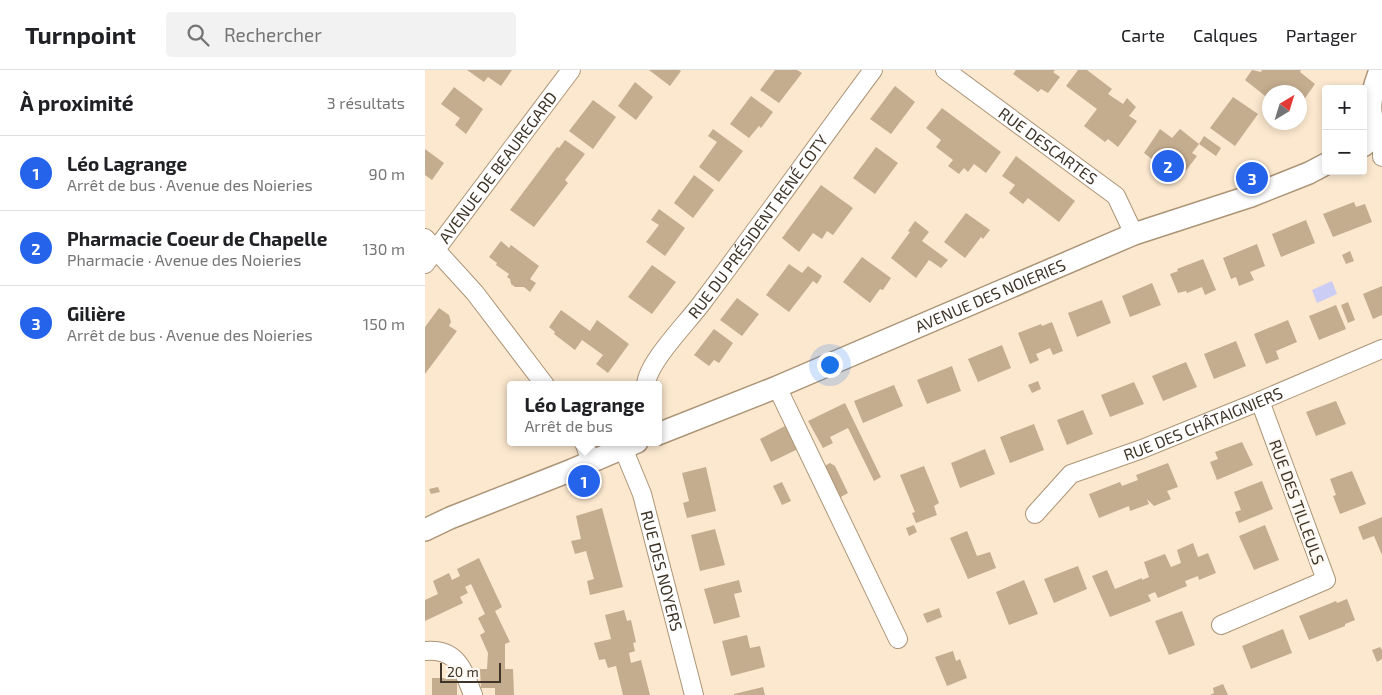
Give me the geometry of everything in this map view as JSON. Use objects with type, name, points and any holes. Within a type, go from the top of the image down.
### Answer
[{"type":"street","name":"AVENUE DE BEAUREGARD","points":[[425,264],[431,244],[571,70]]},
{"type":"street","name":"RUE DU PRÉSIDENT RENÉ COTY","points":[[646,381],[652,366],[700,305],[873,70]]},
{"type":"street","name":"RUE DESCARTES","points":[[945,70],[1116,196],[1134,234]]},
{"type":"street","points":[[1380,70],[1371,94],[1370,113],[1382,157]]},
{"type":"street","name":"AVENUE DES NOIERIES","points":[[662,432],[777,387],[1134,234],[1251,196],[1322,166]]},
{"type":"street","points":[[431,244],[475,293],[542,381]]},
{"type":"street","name":"RUE DES CHÂTAIGNIERS","points":[[1035,514],[1071,474],[1142,449],[1382,349]]},
{"type":"street","points":[[777,387],[898,639]]},
{"type":"street","name":"RUE DES TILLEULS","points":[[1221,625],[1326,580],[1260,401]]},
{"type":"street","points":[[425,530],[588,452],[624,446]]},
{"type":"street","name":"RUE DES NOYERS","points":[[630,446],[694,695]]},
{"type":"street","points":[[425,651],[439,650],[455,659],[465,674],[473,695]]},
{"type":"water","points":[[1332,281],[1337,294],[1317,303],[1312,290]]},
{"type":"building","points":[[467,70],[512,70],[501,86],[488,77],[484,82]]},
{"type":"building","points":[[649,70],[679,70],[681,71],[670,86]]},
{"type":"building","points":[[775,70],[797,70],[802,73],[779,103],[760,90]]},
{"type":"building","points":[[1016,70],[1055,70],[1053,72],[1060,77],[1048,93],[1041,89],[1038,92],[1013,74]]},
{"type":"building","points":[[1078,70],[1087,70],[1112,89],[1108,94],[1123,104],[1127,98],[1136,107],[1129,116],[1137,121],[1118,147],[1108,139],[1105,142],[1084,126],[1097,109],[1066,86]]},
{"type":"building","points":[[1252,70],[1261,72],[1262,70],[1301,70],[1300,72],[1315,84],[1307,95],[1307,85],[1262,85],[1262,93],[1245,80]]},
{"type":"building","points":[[635,82],[653,97],[636,120],[618,106]]},
{"type":"building","points":[[895,86],[915,102],[891,134],[870,119]]},
{"type":"building","points":[[454,87],[483,109],[466,134],[455,125],[460,118],[441,104]]},
{"type":"building","points":[[751,96],[773,112],[761,128],[759,126],[749,138],[730,124]]},
{"type":"building","points":[[1233,97],[1258,114],[1235,146],[1210,128]]},
{"type":"building","points":[[593,100],[616,117],[593,149],[569,131]]},
{"type":"building","points":[[942,108],[1001,152],[986,173],[974,164],[968,172],[964,168],[959,174],[948,166],[953,160],[936,147],[941,140],[926,128]]},
{"type":"building","points":[[713,129],[743,151],[719,182],[699,167],[717,142],[708,136]]},
{"type":"building","points":[[1160,129],[1172,138],[1180,129],[1199,144],[1192,153],[1197,156],[1179,180],[1144,153]]},
{"type":"building","points":[[1204,136],[1221,148],[1216,156],[1199,144]]},
{"type":"building","points":[[565,140],[585,154],[565,180],[568,183],[534,227],[510,210],[557,147],[559,148]]},
{"type":"building","points":[[876,147],[898,163],[875,194],[853,178]]},
{"type":"building","points":[[425,149],[444,163],[432,180],[425,175]]},
{"type":"building","points":[[1016,156],[1075,201],[1059,222],[1028,198],[1023,204],[1009,193],[1015,185],[1002,176]]},
{"type":"building","points":[[694,175],[714,190],[693,218],[674,203]]},
{"type":"building","points":[[821,185],[853,208],[833,235],[827,231],[822,239],[813,233],[799,252],[782,238]]},
{"type":"building","points":[[1354,202],[1356,207],[1365,204],[1372,222],[1333,237],[1323,214]]},
{"type":"building","points":[[659,209],[685,228],[665,256],[646,242],[659,225],[651,220]]},
{"type":"building","points":[[966,213],[990,230],[983,239],[981,237],[965,258],[944,242]]},
{"type":"building","points":[[1306,220],[1315,243],[1281,257],[1272,234]]},
{"type":"building","points":[[915,221],[929,232],[922,241],[948,260],[941,268],[929,260],[916,278],[891,258],[910,232],[908,231]]},
{"type":"building","points":[[501,241],[509,248],[511,245],[539,266],[530,279],[536,283],[530,292],[524,287],[515,287],[511,284],[510,279],[507,277],[509,274],[496,265],[497,263],[489,257]]},
{"type":"building","points":[[1257,244],[1265,266],[1250,272],[1254,280],[1239,286],[1236,277],[1231,279],[1223,258]]},
{"type":"building","points":[[1350,251],[1354,261],[1346,264],[1342,255]]},
{"type":"building","points":[[862,257],[891,278],[883,290],[880,289],[870,303],[843,282]]},
{"type":"building","points":[[1203,259],[1216,290],[1205,295],[1202,287],[1187,293],[1186,291],[1178,293],[1170,274],[1178,271],[1177,269]]},
{"type":"building","points":[[789,264],[802,273],[808,266],[822,276],[817,284],[813,281],[789,312],[766,295]]},
{"type":"building","points":[[652,265],[676,282],[652,314],[628,297]]},
{"type":"building","points":[[1152,283],[1161,305],[1130,317],[1122,296]]},
{"type":"building","points":[[1382,286],[1382,315],[1373,319],[1363,294]]},
{"type":"building","points":[[737,298],[759,314],[742,336],[720,320]]},
{"type":"building","points":[[1102,300],[1111,323],[1077,337],[1068,313]]},
{"type":"building","points":[[1348,302],[1355,320],[1348,323],[1341,305]]},
{"type":"building","points":[[1336,305],[1346,329],[1319,340],[1309,316]]},
{"type":"building","points":[[439,308],[449,315],[451,322],[449,326],[457,331],[425,374],[425,327]]},
{"type":"building","points":[[561,310],[590,331],[597,320],[629,344],[608,373],[596,364],[603,355],[582,340],[575,350],[554,334],[555,332],[549,327]]},
{"type":"building","points":[[1288,320],[1297,342],[1276,351],[1279,359],[1266,364],[1254,334]]},
{"type":"building","points":[[1052,322],[1063,351],[1053,355],[1050,348],[1036,354],[1039,360],[1030,364],[1018,333]]},
{"type":"building","points":[[714,329],[733,343],[719,363],[714,360],[709,366],[694,355]]},
{"type":"building","points":[[1236,341],[1246,366],[1214,379],[1204,354]]},
{"type":"building","points":[[1002,345],[1011,368],[978,382],[968,359]]},
{"type":"building","points":[[1186,362],[1197,387],[1163,401],[1152,376]]},
{"type":"building","points":[[952,366],[961,391],[927,404],[917,380]]},
{"type":"building","points":[[1038,381],[1041,389],[1032,393],[1028,385]]},
{"type":"building","points":[[1134,382],[1144,404],[1110,417],[1101,395]]},
{"type":"building","points":[[894,385],[903,406],[863,423],[854,401]]},
{"type":"building","points":[[1336,401],[1346,424],[1316,436],[1306,412]]},
{"type":"building","points":[[845,403],[881,477],[874,481],[848,428],[830,437],[833,443],[823,448],[808,421]]},
{"type":"building","points":[[1083,410],[1093,434],[1067,445],[1057,420]]},
{"type":"building","points":[[1034,424],[1044,450],[1010,463],[1000,437]]},
{"type":"building","points":[[787,425],[798,449],[771,462],[760,439]]},
{"type":"building","points":[[1242,442],[1253,465],[1217,480],[1210,462],[1218,459],[1215,452]]},
{"type":"building","points":[[985,449],[995,474],[960,488],[951,463]]},
{"type":"building","points":[[830,463],[835,466],[848,493],[839,498],[823,467]]},
{"type":"building","points":[[1168,463],[1178,487],[1167,491],[1171,499],[1154,506],[1147,499],[1149,504],[1130,511],[1129,506],[1099,518],[1089,494],[1120,482],[1122,486],[1138,480],[1136,475]]},
{"type":"building","points":[[924,466],[939,503],[934,506],[937,515],[916,523],[912,513],[915,512],[900,475]]},
{"type":"building","points":[[706,467],[716,511],[687,518],[683,503],[689,501],[682,473]]},
{"type":"building","points":[[1352,471],[1366,504],[1340,514],[1333,496],[1336,495],[1330,479]]},
{"type":"building","points":[[1262,481],[1273,509],[1239,523],[1235,512],[1241,510],[1234,492]]},
{"type":"building","points":[[782,482],[791,501],[782,505],[773,486]]},
{"type":"building","points":[[438,487],[440,492],[431,494],[429,489]]},
{"type":"building","points":[[602,508],[623,587],[590,595],[587,581],[594,579],[586,551],[575,554],[571,541],[581,539],[576,516]]},
{"type":"building","points":[[1382,517],[1382,555],[1374,536],[1363,540],[1358,527]]},
{"type":"building","points":[[914,525],[917,532],[909,536],[906,528]]},
{"type":"building","points":[[1265,525],[1279,560],[1254,570],[1239,536]]},
{"type":"building","points":[[715,529],[725,565],[700,571],[691,535]]},
{"type":"building","points":[[967,531],[977,556],[990,552],[996,568],[968,579],[950,538]]},
{"type":"building","points":[[1193,543],[1198,557],[1208,553],[1216,573],[1199,580],[1198,576],[1185,581],[1187,586],[1158,598],[1155,592],[1148,595],[1151,601],[1110,617],[1092,576],[1107,570],[1115,589],[1149,577],[1144,562],[1165,554],[1171,567],[1181,563],[1177,550]]},
{"type":"building","points":[[479,558],[502,607],[495,611],[510,642],[505,644],[505,669],[513,669],[514,695],[495,695],[495,688],[481,688],[480,669],[487,669],[488,653],[480,635],[485,632],[478,618],[485,614],[471,584],[465,587],[468,593],[460,597],[463,603],[425,621],[425,600],[438,594],[433,581],[449,573],[452,580],[460,576],[457,569]]},
{"type":"building","points":[[1078,566],[1087,589],[1054,603],[1044,579]]},
{"type":"building","points":[[739,580],[742,592],[734,594],[740,617],[714,624],[704,589]]},
{"type":"building","points":[[1024,580],[1038,614],[1009,625],[996,592]]},
{"type":"building","points":[[1347,599],[1355,620],[1345,624],[1345,626],[1309,640],[1299,616],[1336,601],[1337,603]]},
{"type":"building","points":[[939,608],[942,617],[927,623],[923,614]]},
{"type":"building","points":[[624,610],[627,621],[631,620],[636,642],[633,643],[635,651],[629,653],[631,663],[641,660],[650,695],[623,695],[616,666],[608,668],[605,659],[599,660],[594,643],[611,639],[605,615]]},
{"type":"building","points":[[1182,611],[1195,645],[1169,655],[1155,621]]},
{"type":"building","points":[[1283,629],[1292,653],[1251,669],[1242,646]]},
{"type":"building","points":[[747,635],[750,648],[760,646],[765,667],[731,676],[722,641]]},
{"type":"building","points":[[1380,647],[1382,659],[1377,662],[1372,650]]},
{"type":"building","points":[[953,651],[956,661],[960,659],[967,678],[947,686],[935,657]]},
{"type":"building","points":[[432,678],[457,678],[457,695],[432,695]]},
{"type":"building","points":[[1223,684],[1228,695],[1210,695],[1214,693],[1213,688]]},
{"type":"building","points":[[763,687],[765,695],[734,695],[734,694]]},
{"type":"place","name":"Pharmacie Coeur de Chapelle","points":[[1168,166]]},
{"type":"place","name":"Gilière","points":[[1252,178]]},
{"type":"place","name":"Léo Lagrange","points":[[584,481]]}]
